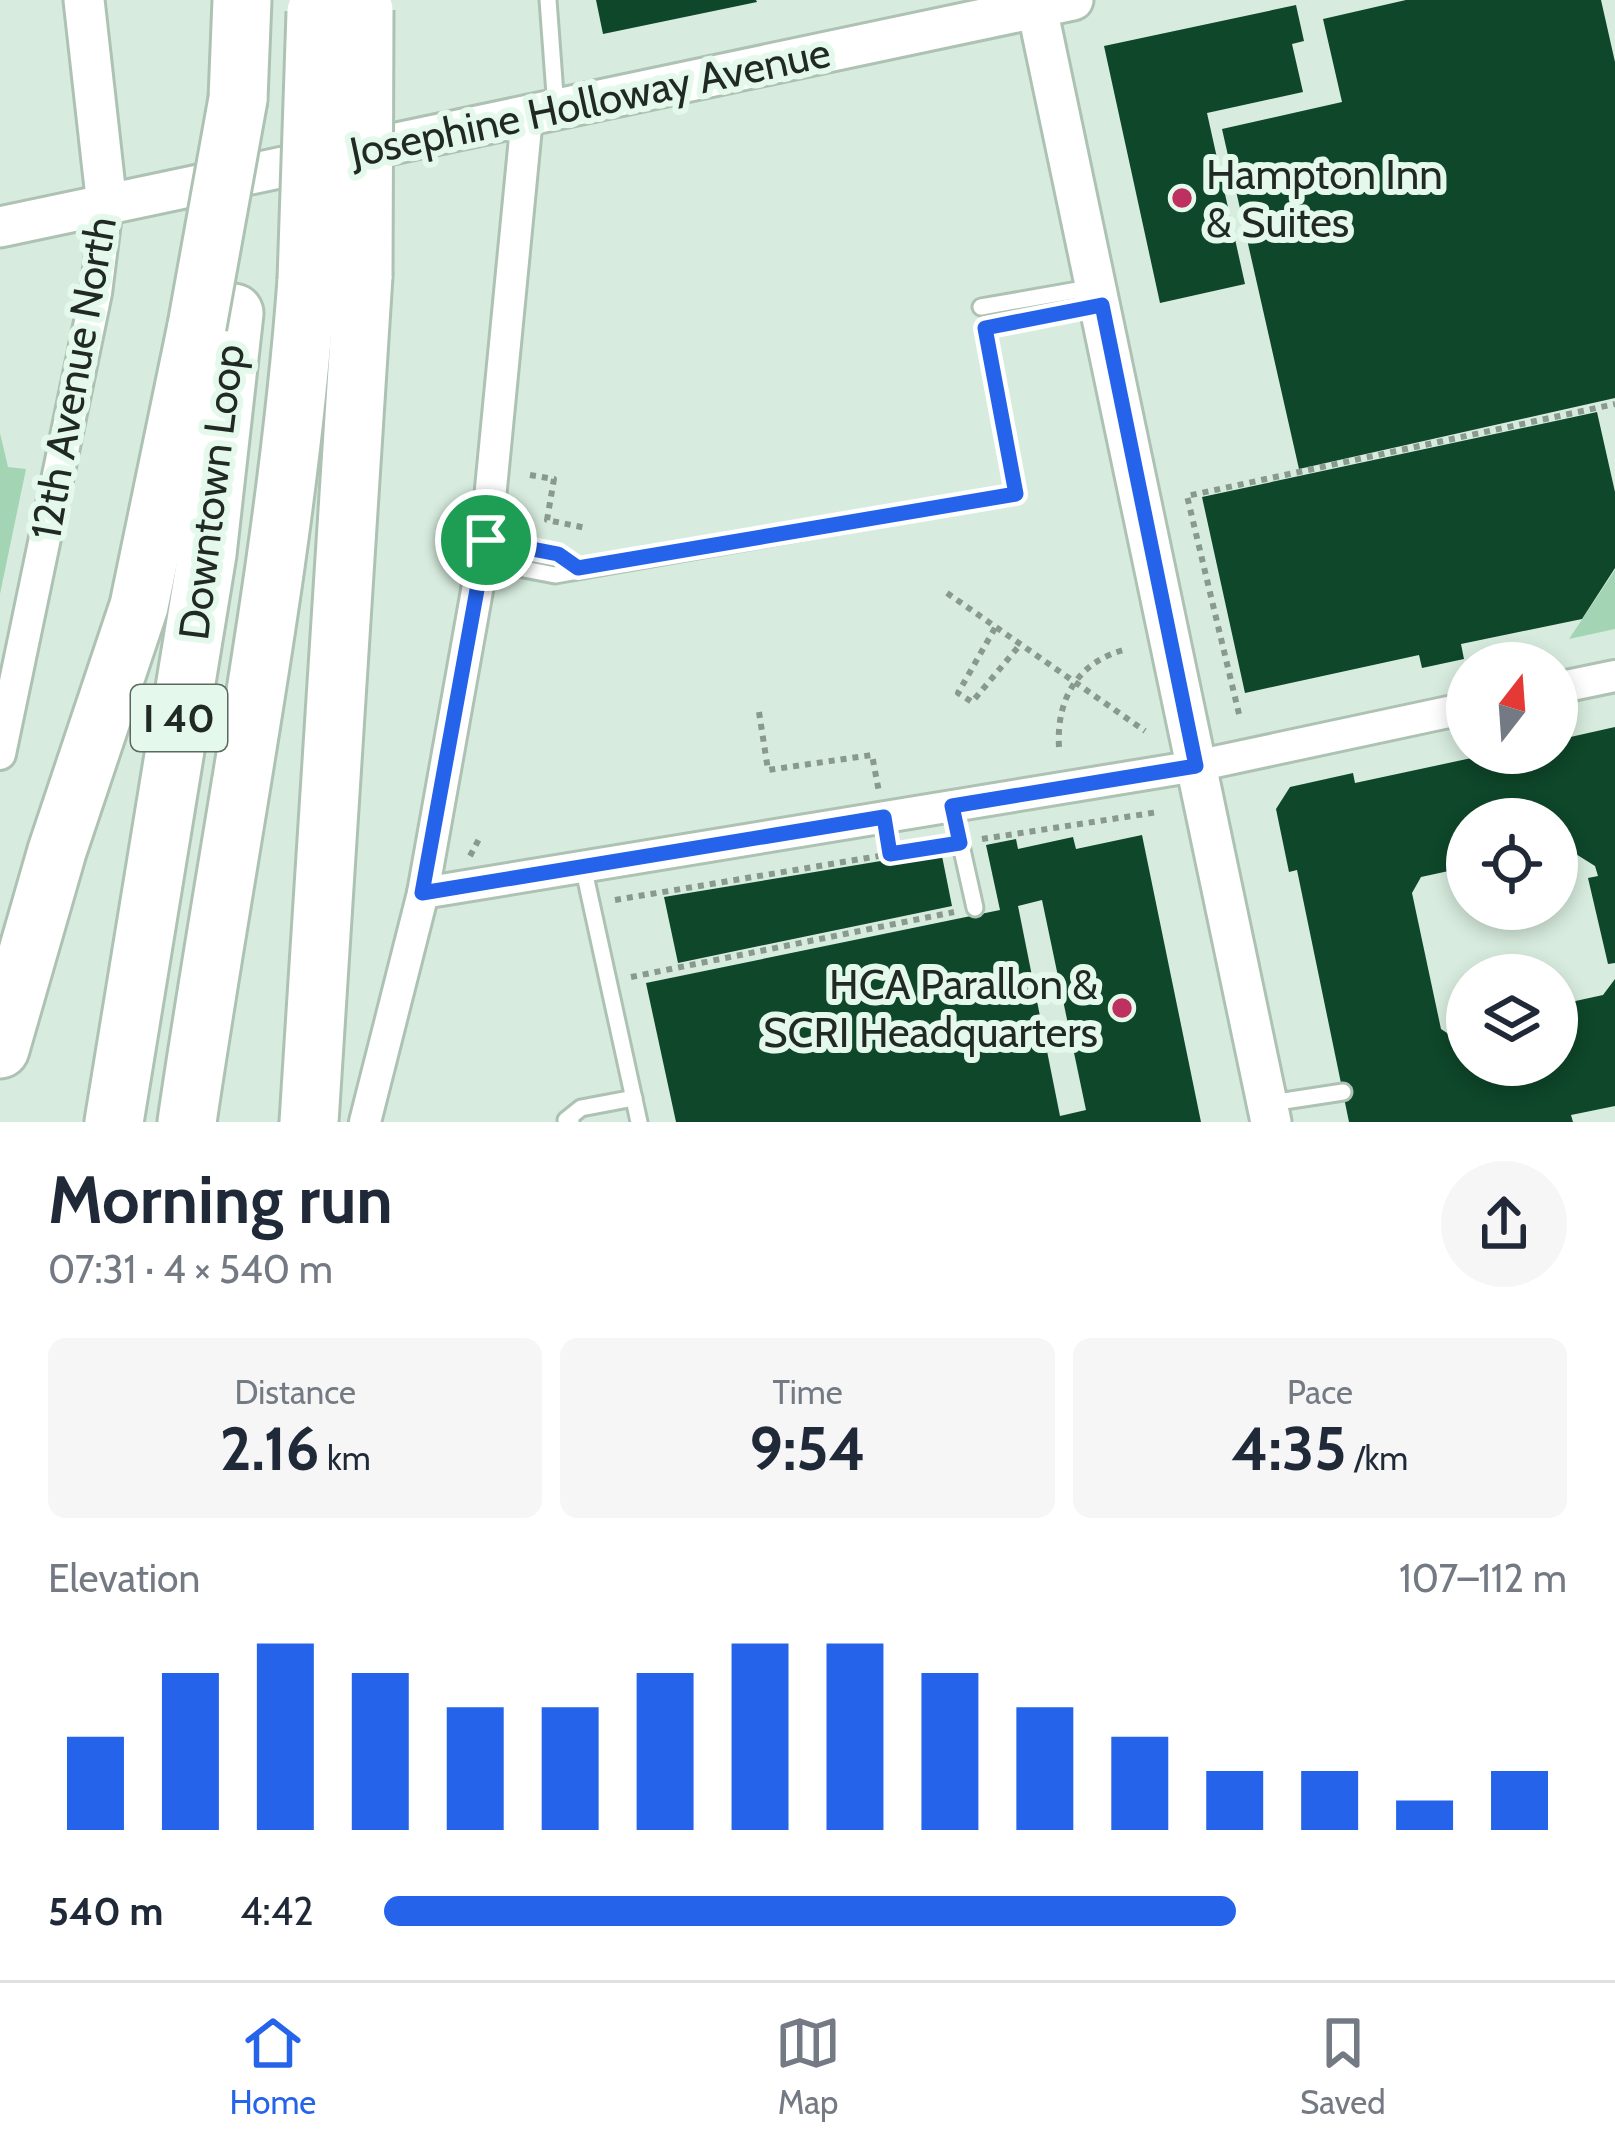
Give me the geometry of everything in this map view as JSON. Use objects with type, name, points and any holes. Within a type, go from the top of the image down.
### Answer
[{"type":"highway","points":[[0,1048],[57,850],[139,606],[215,319],[238,99],[242,1]]},
{"type":"highway","points":[[309,1122],[362,276],[340,5]]},
{"type":"highway","name":"Downtown Loop","points":[[187,1122],[256,710],[298,400],[307,280],[340,5]]},
{"type":"highway","name":"Downtown Loop","points":[[114,1122],[207,554],[215,319]]},
{"type":"street","name":"12th Avenue North","points":[[0,754],[96,293],[107,206],[84,0]]},
{"type":"street","name":"Josephine Holloway Avenue","points":[[0,226],[1049,3]]},
{"type":"street","points":[[1049,3],[1100,296],[1270,1113]]},
{"type":"street","points":[[368,1120],[422,893],[484,550],[541,114]]},
{"type":"street","points":[[1578,684],[1615,676]]},
{"type":"street","points":[[422,893],[1196,766],[1446,712]]},
{"type":"lane","points":[[541,114],[548,0]]},
{"type":"lane","points":[[981,307],[1100,296]]},
{"type":"lane","points":[[484,550],[555,575],[1016,494],[985,328],[1100,296]]},
{"type":"lane","points":[[952,806],[975,908]]},
{"type":"lane","points":[[583,866],[634,1098],[633,1121]]},
{"type":"lane","points":[[1270,1113],[1342,1092]]},
{"type":"lane","points":[[571,1122],[566,1120],[581,1108],[634,1098]]},
{"type":"path","points":[[1239,713],[1187,496],[1615,404]]},
{"type":"path","points":[[530,475],[554,479],[547,520],[586,528]]},
{"type":"path","points":[[946,593],[1145,731]]},
{"type":"path","points":[[995,628],[958,693],[972,702],[1019,645]]},
{"type":"path","points":[[1060,747],[1060,711],[1073,684],[1092,663],[1128,649]]},
{"type":"path","points":[[759,712],[769,770],[872,754],[890,854]]},
{"type":"path","points":[[611,901],[1158,812]]},
{"type":"path","points":[[629,978],[975,908]]},
{"type":"green space","points":[[0,433],[8,467],[26,469],[0,594]]},
{"type":"green space","points":[[1615,570],[1615,629],[1569,639]]},
{"type":"building","points":[[596,0],[756,0],[757,2],[603,34]]},
{"type":"building","points":[[1406,0],[1601,0],[1615,62],[1615,398],[1299,469],[1222,129],[1342,102],[1323,19]]},
{"type":"building","name":"Hampton Inn & Suites","points":[[1296,5],[1304,41],[1292,44],[1303,92],[1207,113],[1245,284],[1160,303],[1104,46]]},
{"type":"building","points":[[1597,412],[1615,492],[1615,568],[1582,619],[1471,642],[1446,642],[1446,663],[1422,668],[1419,655],[1245,693],[1202,497]]},
{"type":"building","points":[[1615,727],[1615,963],[1608,964],[1588,878],[1598,876],[1595,866],[1578,855],[1578,798],[1446,798],[1446,872],[1421,877],[1412,893],[1441,1029],[1446,1032],[1446,1086],[1578,1086],[1578,1000],[1603,995],[1615,979],[1615,1106],[1571,1115],[1573,1122],[1349,1122],[1297,870],[1289,872],[1276,809],[1290,787],[1353,773],[1355,783],[1446,764],[1446,774],[1578,774],[1578,735]]},
{"type":"building","points":[[1142,835],[1201,1122],[676,1122],[646,983],[1000,910],[986,845],[1016,839],[1018,849],[1073,837],[1076,849]],"holes":[[[1042,900],[1086,1110],[1060,1116],[1018,906]]]},
{"type":"building","points":[[941,851],[952,906],[678,963],[664,897]]},
{"type":"place","name":"Hampton Inn & Suites","points":[[1182,198]]},
{"type":"place","name":"HCA Parallon & SCRI Headquarters","points":[[1122,1008]]},
{"type":"route","points":[[1102,305],[1196,766],[952,806],[960,843],[890,854],[884,817],[422,893],[486,540],[558,554],[578,568],[1016,494],[985,328],[1102,305]]}]
